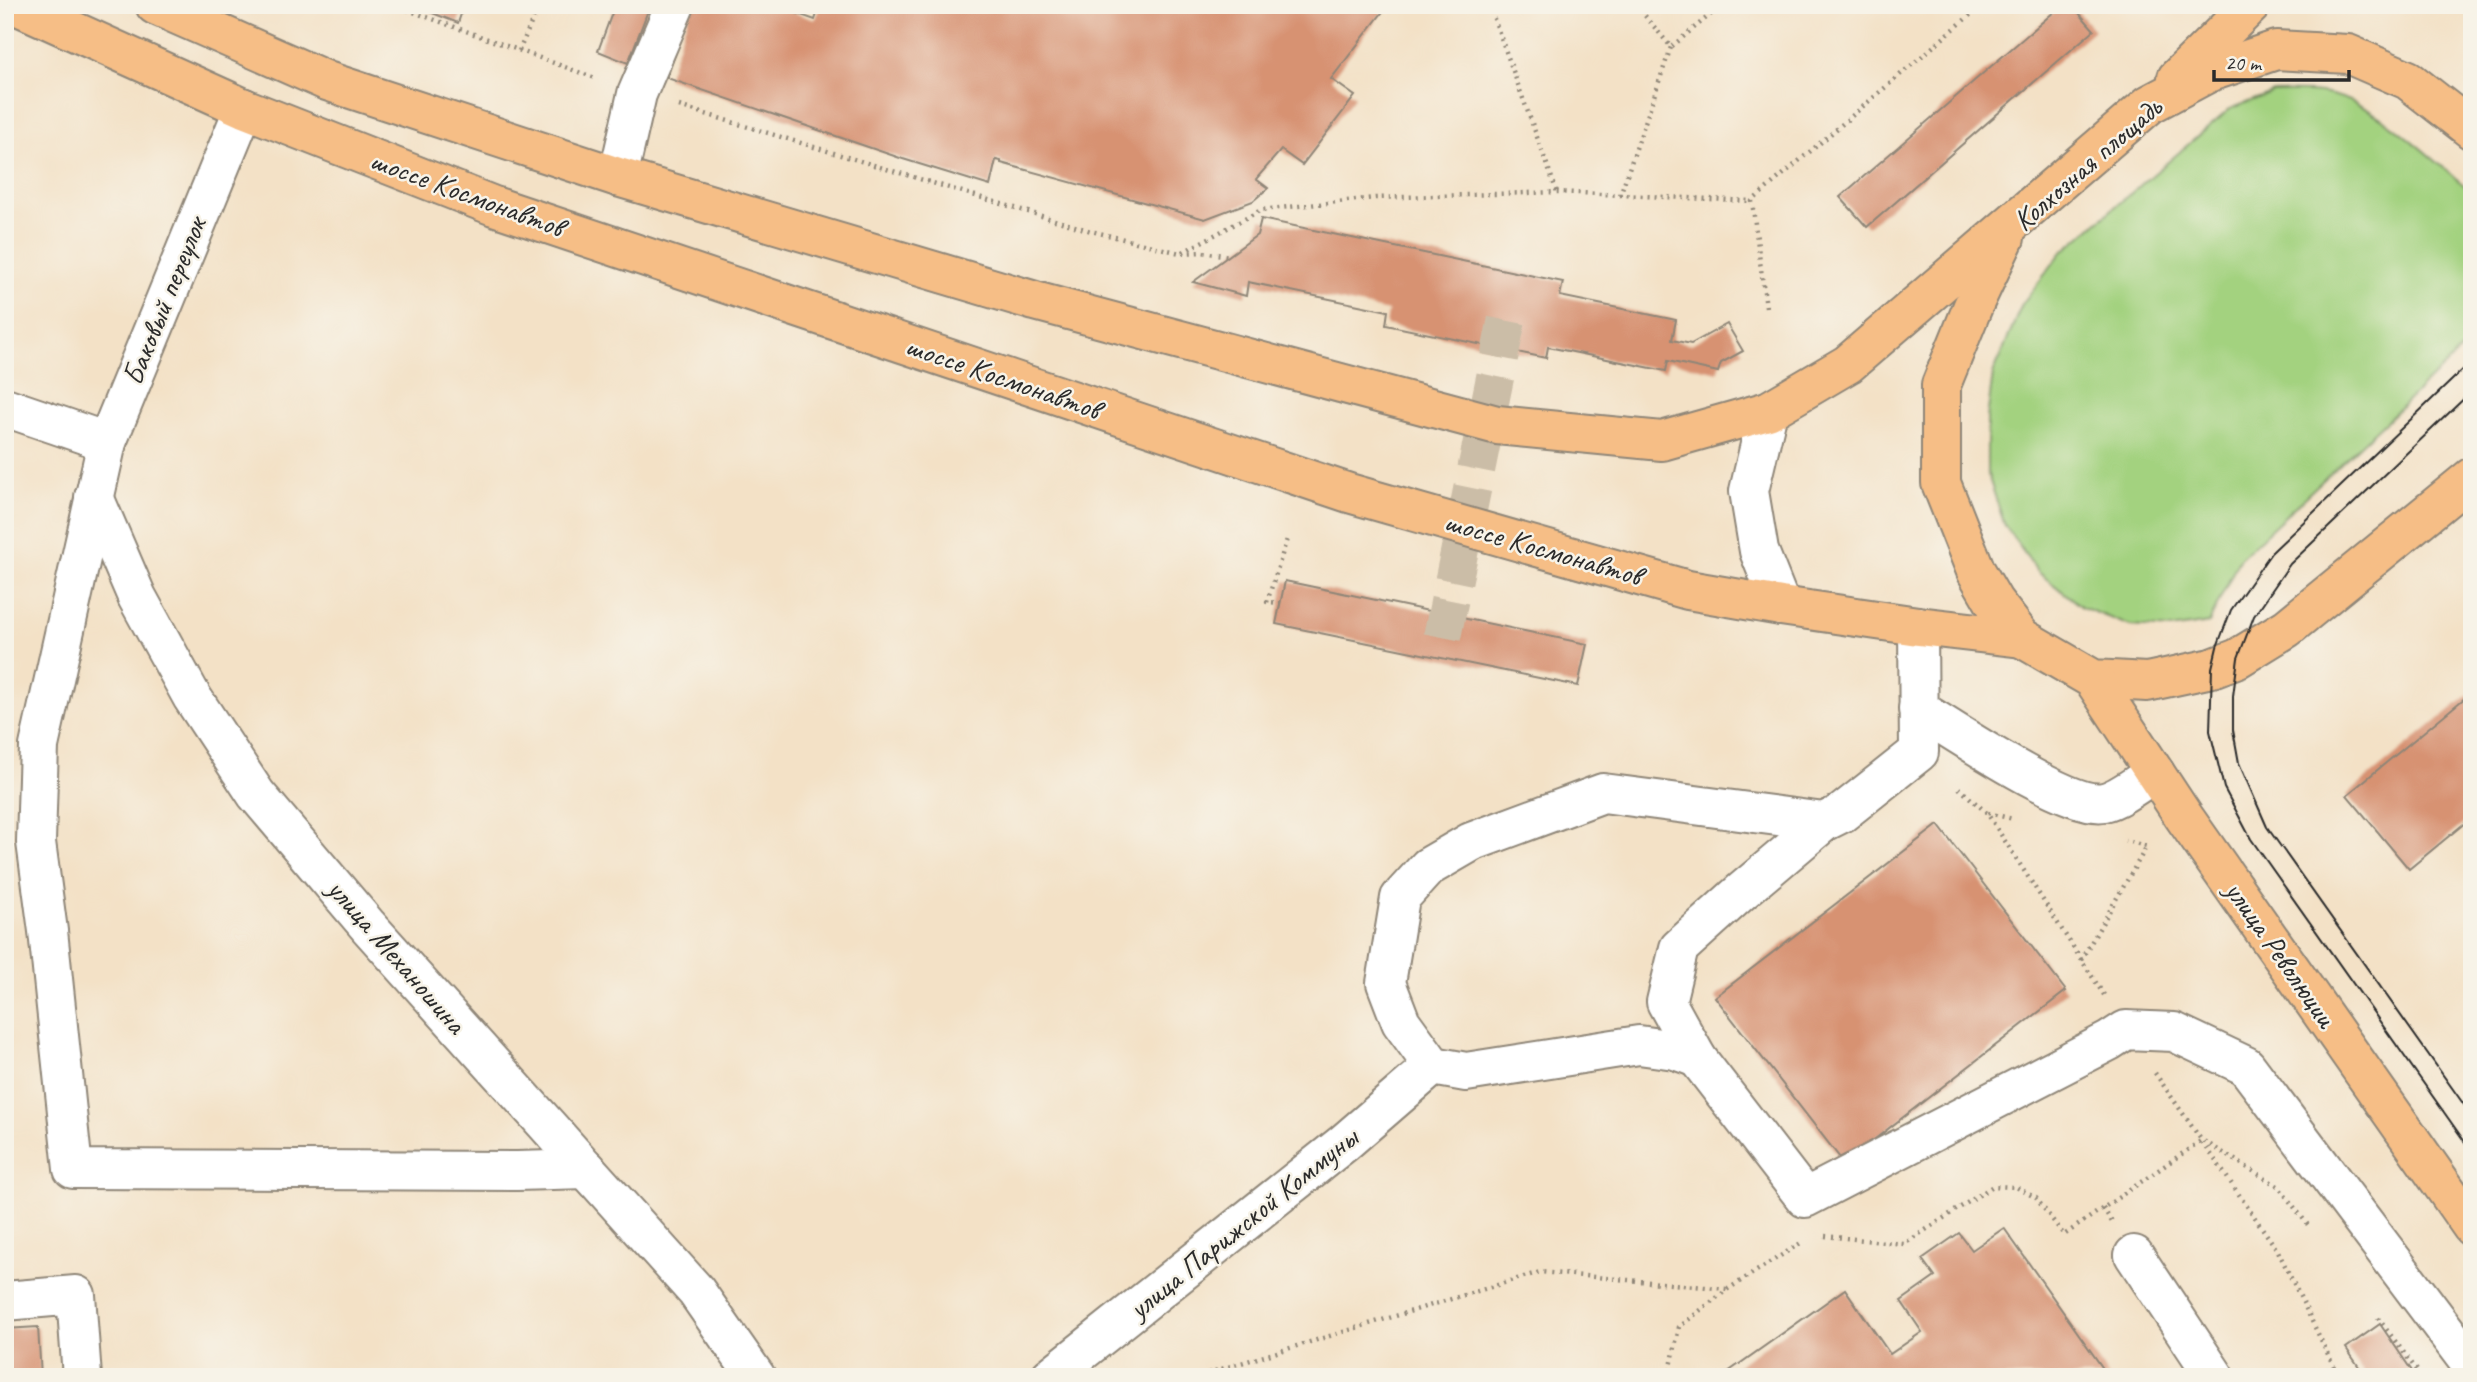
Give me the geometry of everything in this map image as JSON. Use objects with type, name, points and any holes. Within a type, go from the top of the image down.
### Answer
[{"type":"main road","name":"шоссе Космонавтов","points":[[16,5],[244,108],[494,206],[1349,493],[1688,590],[1918,626],[2022,638]]},
{"type":"main road","name":"шоссе Космонавтов","points":[[155,5],[327,81],[618,177],[1035,301],[1497,425],[1662,441],[1768,411],[1848,364],[2010,226]]},
{"type":"main road","points":[[2150,104],[2251,5]]},
{"type":"main road","name":"Колхозная площадь","points":[[2472,130],[2408,79],[2348,54],[2276,50],[2210,72],[2150,104],[2010,226],[1972,306],[1941,385],[1941,483],[1976,571],[1994,602],[2022,638],[2093,679],[2147,682],[2212,668],[2238,658],[2287,628],[2472,477]]},
{"type":"main road","name":"улица Революции","points":[[2093,679],[2155,773],[2472,1227]]},
{"type":"street","points":[[618,177],[637,94],[675,5]]},
{"type":"street","name":"Баковый переулок","points":[[244,108],[107,442],[39,746],[36,842],[73,1169],[586,1170]]},
{"type":"street","points":[[5,407],[107,442]]},
{"type":"street","points":[[1768,411],[1749,491],[1759,551],[1781,606]]},
{"type":"street","name":"улица Механошина","points":[[94,497],[137,597],[192,696],[256,794],[368,926],[696,1291],[756,1377]]},
{"type":"street","points":[[1918,626],[1919,752],[1741,892],[1679,948],[1666,1002],[1697,1058],[1805,1198],[2126,1030],[2174,1032],[2246,1066],[2472,1366]]},
{"type":"street","points":[[1918,709],[2048,787],[2094,802],[2106,802],[2155,773]]},
{"type":"street","points":[[1697,1058],[1675,1050],[1639,1045],[1466,1072],[1433,1066],[1401,1022],[1386,983],[1400,898],[1428,867],[1471,842],[1603,793],[1838,814]]},
{"type":"street","name":"улица Парижской Коммуны","points":[[1050,1377],[1344,1143],[1433,1066]]},
{"type":"street","points":[[2134,1255],[2215,1377]]},
{"type":"street","points":[[5,1301],[76,1295],[82,1377]]},
{"type":"path","points":[[394,5],[637,94],[1091,231],[1180,254],[1202,252],[1231,256]]},
{"type":"path","points":[[519,51],[539,5]]},
{"type":"path","points":[[1489,5],[1557,192]]},
{"type":"path","points":[[1636,5],[1671,47]]},
{"type":"path","points":[[1620,195],[1671,47],[1723,5]]},
{"type":"path","points":[[1180,254],[1261,210],[1375,198],[1557,192],[1752,201],[1982,5]]},
{"type":"path","points":[[1752,201],[1766,307]]},
{"type":"path","points":[[1281,603],[1267,602],[1287,540]]},
{"type":"path","points":[[1987,813],[2013,818]]},
{"type":"path","points":[[2081,960],[2147,846],[2120,841]]},
{"type":"path","points":[[1669,1377],[1679,1326],[1728,1289],[1813,1235],[1904,1244],[1993,1186],[2017,1187],[2036,1198],[2064,1235],[2202,1140],[2278,1186],[2313,1231]]},
{"type":"path","points":[[1195,1377],[1540,1272],[1728,1289]]},
{"type":"path","points":[[2375,1314],[2421,1377]]},
{"type":"green space","points":[[2274,92],[2323,93],[2339,97],[2374,113],[2409,138],[2472,192],[2472,340],[2239,559],[2209,623],[2171,629],[2130,626],[2082,607],[2038,572],[2005,526],[1987,472],[1987,418],[1993,374],[2022,304],[2062,252],[2230,109]]},
{"type":"building","points":[[412,5],[464,5],[458,23]]},
{"type":"building","points":[[615,5],[650,5],[628,63],[598,51]]},
{"type":"building","points":[[692,5],[773,5],[815,20],[820,5],[1388,5],[1331,79],[1355,96],[1302,165],[1281,150],[1256,179],[1268,188],[1253,201],[1205,219],[996,160],[990,186],[667,78]]},
{"type":"building","points":[[2062,5],[2072,5],[2094,30],[1867,227],[1840,197]]},
{"type":"building","points":[[1261,219],[1563,282],[1560,296],[1676,320],[1672,340],[1691,344],[1727,324],[1743,351],[1721,363],[1718,372],[1668,361],[1666,371],[1548,347],[1546,358],[1386,325],[1388,311],[1248,282],[1246,296],[1193,282],[1257,235]]},
{"type":"building","points":[[1285,581],[1587,644],[1578,686],[1276,624]]},
{"type":"building","points":[[2472,692],[2472,817],[2409,869],[2347,795]]},
{"type":"building","points":[[1938,825],[2066,991],[1844,1163],[1715,997]]},
{"type":"building","points":[[2004,1228],[2109,1377],[1721,1377],[1845,1289],[1890,1354],[1922,1332],[1901,1301],[1935,1277],[1922,1259],[1959,1233],[1972,1250]]},
{"type":"building","points":[[2380,1324],[2416,1377],[2366,1377],[2346,1348]]},
{"type":"building","points":[[38,1327],[41,1377],[5,1377],[5,1329]]},
{"type":"tunnel","points":[[1442,637],[1508,314]]},
{"type":"tram line","points":[[2472,361],[2271,553],[2231,610],[2217,647],[2212,668],[2210,731],[2224,788],[2251,839],[2472,1152]]},
{"type":"tram line","points":[[2472,391],[2290,564],[2254,616],[2238,658],[2233,696],[2233,730],[2239,763],[2267,827],[2472,1116]]}]
